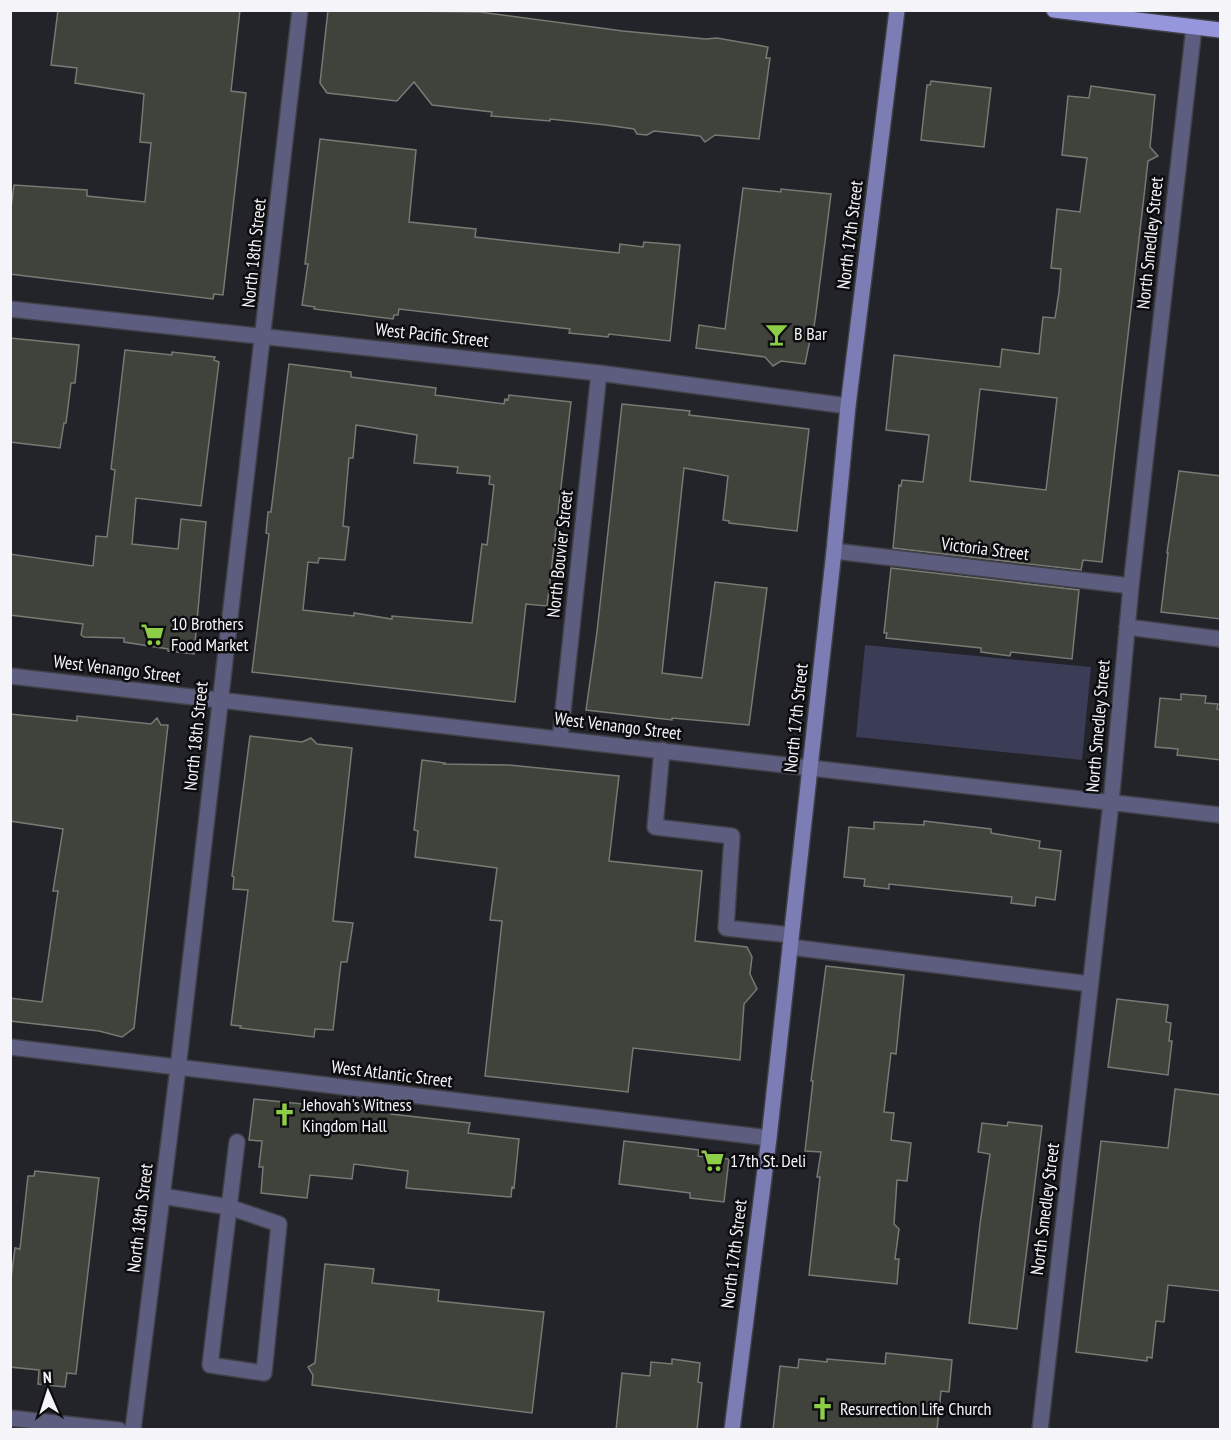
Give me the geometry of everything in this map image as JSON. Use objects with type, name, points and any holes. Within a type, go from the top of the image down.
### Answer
[{"type":"main road","points":[[1054,10],[1221,30]]},
{"type":"street","name":"North 18th Street","points":[[133,1430],[178,1068],[300,10]]},
{"type":"street","name":"North 17th Street","points":[[732,1430],[769,1138],[848,406],[897,10]]},
{"type":"street","name":"North Smedley Street","points":[[1040,1430],[1111,803],[1131,586],[1194,27]]},
{"type":"street","name":"West Pacific Street","points":[[10,309],[599,373],[848,406]]},
{"type":"street","name":"North Bouvier Street","points":[[560,739],[599,373]]},
{"type":"street","name":"Victoria Street","points":[[834,551],[1131,586]]},
{"type":"street","points":[[1127,627],[1221,639]]},
{"type":"street","name":"West Venango Street","points":[[10,676],[1221,815]]},
{"type":"street","points":[[662,750],[655,827],[732,836],[726,928],[791,941],[1090,984]]},
{"type":"street","name":"West Atlantic Street","points":[[10,1047],[769,1138]]},
{"type":"street","points":[[162,1197],[229,1207],[279,1224],[264,1373],[210,1365],[229,1207],[237,1142]]},
{"type":"street","points":[[10,1418],[119,1430]]},
{"type":"shaded area","points":[[865,645],[1091,667],[1082,760],[856,737]]},
{"type":"building","points":[[58,10],[240,10],[231,91],[246,93],[223,295],[214,294],[213,299],[10,274],[10,215],[14,185],[87,190],[87,196],[145,202],[151,143],[140,142],[144,94],[75,83],[77,68],[51,65]]},
{"type":"building","points":[[328,10],[480,12],[623,31],[706,39],[717,38],[768,47],[766,58],[770,58],[759,139],[715,135],[705,142],[700,136],[654,131],[647,135],[637,134],[634,129],[606,125],[491,116],[492,112],[432,105],[414,82],[397,101],[327,93],[320,83]]},
{"type":"building","points":[[931,81],[991,88],[984,147],[921,140],[927,85],[930,85]]},
{"type":"building","points":[[1091,86],[1155,95],[1150,147],[1158,156],[1148,161],[1102,562],[1083,560],[1081,570],[893,548],[899,485],[901,486],[902,480],[923,482],[929,435],[886,430],[894,355],[1000,367],[1002,349],[1039,354],[1043,317],[1055,318],[1059,292],[1061,269],[1051,268],[1057,209],[1080,212],[1087,158],[1062,155],[1068,96],[1089,98]],"holes":[[[980,389],[1057,398],[1046,490],[970,481]]]},
{"type":"building","points":[[320,139],[416,150],[409,222],[476,229],[475,237],[619,253],[620,244],[643,247],[644,242],[680,245],[670,341],[609,334],[608,337],[569,333],[570,329],[399,309],[398,315],[394,315],[393,319],[314,309],[315,307],[302,305]]},
{"type":"building","points":[[743,188],[831,194],[812,340],[810,340],[805,364],[781,361],[773,366],[765,357],[696,348],[699,325],[725,329]]},
{"type":"building","points":[[10,338],[79,345],[75,383],[71,383],[60,448],[10,442]]},
{"type":"building","points":[[125,350],[215,357],[214,360],[219,362],[201,506],[136,498],[132,544],[178,549],[181,519],[206,522],[194,654],[124,642],[124,638],[84,637],[81,635],[83,624],[10,615],[10,554],[93,566],[96,536],[107,537],[115,470],[111,469]]},
{"type":"building","points":[[289,364],[351,372],[351,377],[436,388],[435,395],[504,404],[509,395],[571,402],[547,606],[526,604],[515,702],[252,672],[269,534],[266,533],[268,512],[271,512]],"holes":[[[356,425],[417,435],[414,463],[458,467],[457,473],[490,476],[489,484],[494,485],[487,545],[482,544],[472,623],[392,616],[392,619],[354,613],[354,616],[303,610],[308,562],[318,563],[319,558],[345,560],[349,527],[343,526],[349,458],[353,458]]]},
{"type":"building","points":[[622,404],[690,411],[689,415],[809,429],[797,531],[729,523],[723,520],[728,476],[684,468],[662,673],[702,678],[715,582],[767,588],[749,725],[672,718],[672,720],[586,710],[597,632]]},
{"type":"building","points":[[1179,471],[1221,476],[1221,619],[1161,612]]},
{"type":"building","points":[[891,568],[1079,590],[1072,659],[1011,652],[1010,656],[981,652],[981,648],[886,638],[887,633],[884,633]]},
{"type":"building","points":[[1181,694],[1206,696],[1205,703],[1218,704],[1217,709],[1221,710],[1221,760],[1177,755],[1178,749],[1155,747],[1160,698],[1181,700]]},
{"type":"building","points":[[10,714],[77,721],[77,716],[151,724],[157,718],[161,725],[168,725],[134,1028],[122,1037],[99,1031],[10,1021],[10,998],[42,1002],[58,891],[53,891],[63,829],[10,821]]},
{"type":"building","points":[[250,736],[302,742],[311,738],[317,744],[352,748],[333,921],[353,923],[347,962],[341,962],[333,1030],[315,1029],[314,1037],[231,1025],[248,890],[233,889],[234,877],[232,876]]},
{"type":"building","points":[[422,760],[444,764],[509,765],[619,776],[609,861],[702,871],[695,941],[747,947],[752,957],[750,974],[757,989],[744,1004],[740,1060],[633,1048],[628,1092],[485,1076],[502,921],[490,920],[497,868],[415,857],[418,831],[414,830]]},
{"type":"building","points":[[924,821],[991,829],[991,833],[1040,841],[1039,848],[1061,851],[1055,900],[1036,897],[1035,906],[1011,903],[1012,897],[889,884],[889,889],[864,886],[865,879],[844,877],[849,827],[874,829],[874,822],[924,825]]},
{"type":"building","points":[[826,966],[904,975],[896,1054],[891,1053],[884,1112],[894,1113],[891,1140],[911,1143],[907,1181],[897,1180],[894,1224],[899,1229],[895,1259],[899,1259],[897,1284],[809,1275],[821,1152],[805,1151],[813,1081],[811,1081]]},
{"type":"building","points":[[1117,999],[1168,1005],[1166,1022],[1171,1023],[1169,1041],[1172,1041],[1168,1075],[1108,1067]]},
{"type":"building","points":[[1175,1089],[1221,1095],[1221,1291],[1168,1285],[1164,1322],[1156,1321],[1152,1358],[1147,1357],[1147,1361],[1076,1352],[1101,1141],[1168,1148]]},
{"type":"building","points":[[254,1099],[341,1108],[342,1104],[392,1110],[391,1114],[470,1123],[468,1133],[519,1139],[511,1197],[406,1188],[408,1171],[354,1164],[352,1179],[310,1175],[307,1198],[261,1193],[263,1167],[259,1167],[262,1141],[249,1140]]},
{"type":"building","points":[[1008,1122],[1042,1126],[1017,1329],[969,1323],[990,1154],[978,1152],[982,1123],[1007,1126]]},
{"type":"building","points":[[624,1141],[699,1150],[698,1156],[729,1159],[724,1202],[690,1198],[690,1193],[619,1184]]},
{"type":"building","points":[[35,1171],[99,1178],[76,1374],[67,1373],[65,1387],[38,1384],[39,1370],[10,1367],[10,1286],[15,1248],[20,1249],[28,1176],[34,1176]]},
{"type":"building","points":[[325,1264],[374,1269],[372,1283],[439,1290],[438,1301],[544,1312],[532,1413],[312,1385],[313,1375],[308,1367],[315,1363]]},
{"type":"building","points":[[886,1353],[952,1360],[949,1392],[941,1391],[937,1430],[773,1430],[780,1366],[798,1368],[799,1359],[885,1364]]},
{"type":"building","points":[[672,1359],[700,1363],[698,1382],[702,1383],[697,1430],[616,1430],[622,1373],[650,1376],[651,1362],[672,1364]]},
{"type":"place","name":"B Bar","points":[[776,334]]},
{"type":"place","name":"10 Brothers Food Market","points":[[153,634]]},
{"type":"place","name":"Jehovah's Witness Kingdom Hall","points":[[284,1115]]},
{"type":"place","name":"17th St. Deli","points":[[712,1161]]},
{"type":"place","name":"Resurrection Life Church","points":[[822,1409]]}]
